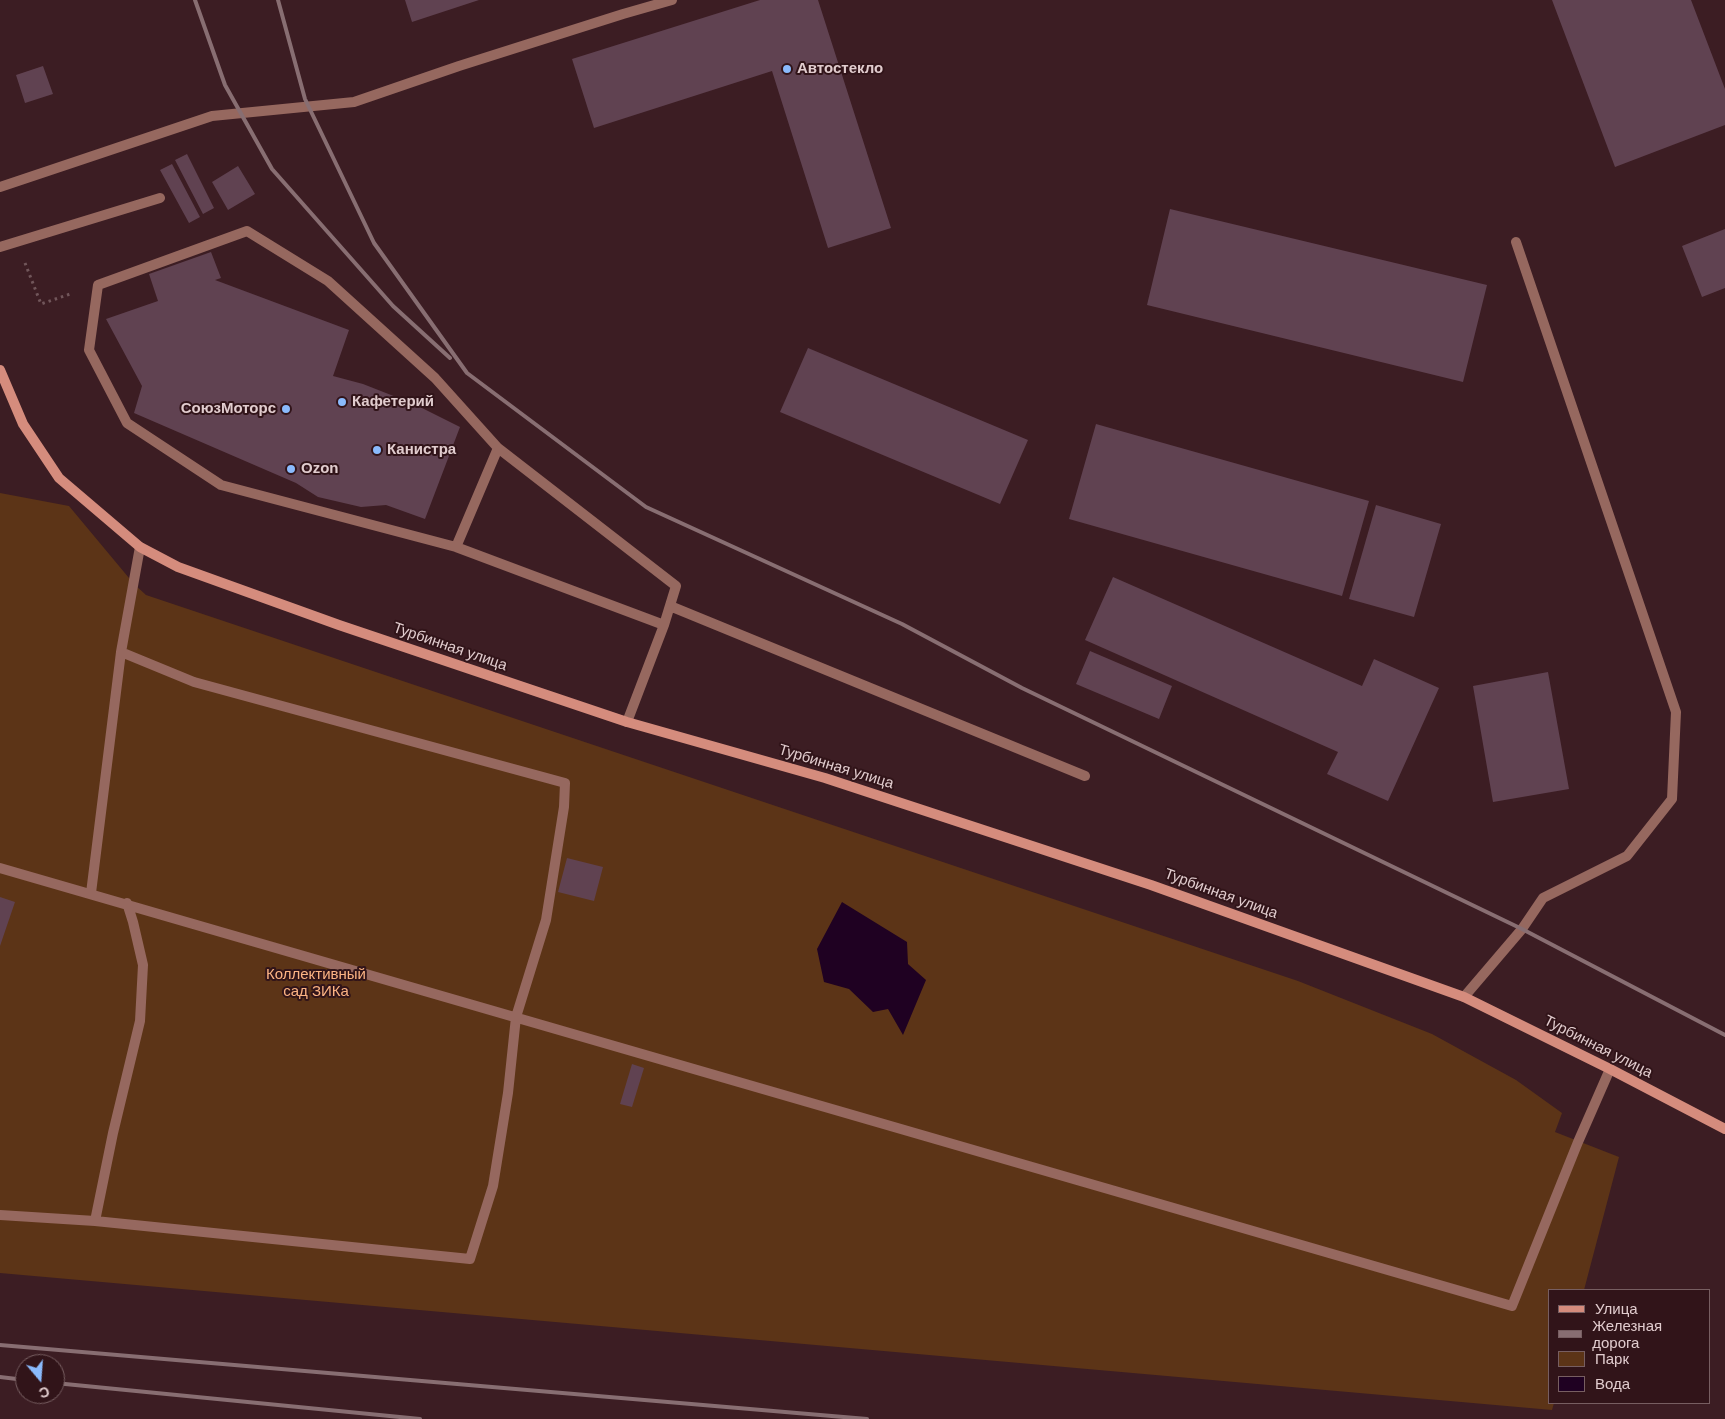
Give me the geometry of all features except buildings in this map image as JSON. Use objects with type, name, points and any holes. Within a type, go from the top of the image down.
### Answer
[{"type":"main road","name":"Турбинная улица","points":[[0,370],[23,424],[59,478],[140,547],[178,567],[339,625],[627,722],[826,778],[1151,885],[1464,997],[1610,1069],[1725,1129]]},
{"type":"lane","points":[[0,187],[212,116],[354,102],[459,66],[672,0]]},
{"type":"lane","points":[[0,247],[160,198]]},
{"type":"lane","points":[[627,722],[664,625],[676,586],[498,448],[434,378],[328,281],[247,231],[98,285],[89,350],[127,423],[221,485],[456,547],[664,625]]},
{"type":"lane","points":[[1464,997],[1522,928],[1543,898],[1626,856],[1672,799],[1676,712],[1516,242]]},
{"type":"lane","points":[[456,547],[498,448]]},
{"type":"lane","points":[[91,893],[121,652],[140,547]]},
{"type":"lane","points":[[670,606],[1085,776]]},
{"type":"lane","points":[[0,1215],[95,1221],[470,1259],[493,1186],[508,1093],[516,1017],[546,920],[564,807],[564,783],[194,682],[121,652]]},
{"type":"lane","points":[[0,868],[127,903],[1512,1306],[1578,1142],[1610,1069]]},
{"type":"lane","points":[[95,1221],[113,1134],[140,1021],[144,965],[127,903]]},
{"type":"path","points":[[33,282],[41,304],[98,285]]},
{"type":"green space","name":"Коллективный сад ЗИКа","points":[[0,493],[69,506],[134,584],[146,595],[1298,981],[1432,1034],[1516,1080],[1562,1113],[1555,1132],[1619,1157],[1584,1289],[1548,1289],[1548,1404],[1554,1404],[1552,1410],[0,1273]]},
{"type":"water","points":[[842,902],[907,942],[908,964],[926,980],[903,1035],[888,1009],[873,1012],[849,989],[824,982],[817,949]]},
{"type":"railway","points":[[195,0],[225,85],[272,169],[393,306],[450,358]]},
{"type":"railway","points":[[278,0],[305,99],[374,243],[467,373],[646,507],[902,624],[1022,688],[1522,929],[1725,1035]]},
{"type":"railway","points":[[0,1345],[867,1419]]},
{"type":"railway","points":[[0,1377],[15,1379]]},
{"type":"railway","points":[[65,1384],[420,1419]]},
{"type":"place","name":"Автостекло","points":[[787,69]]},
{"type":"place","name":"Кафетерий","points":[[342,402]]},
{"type":"place","name":"СоюзМоторс","points":[[286,409]]},
{"type":"place","name":"Канистра","points":[[377,450]]},
{"type":"place","name":"Ozon","points":[[291,469]]}]
